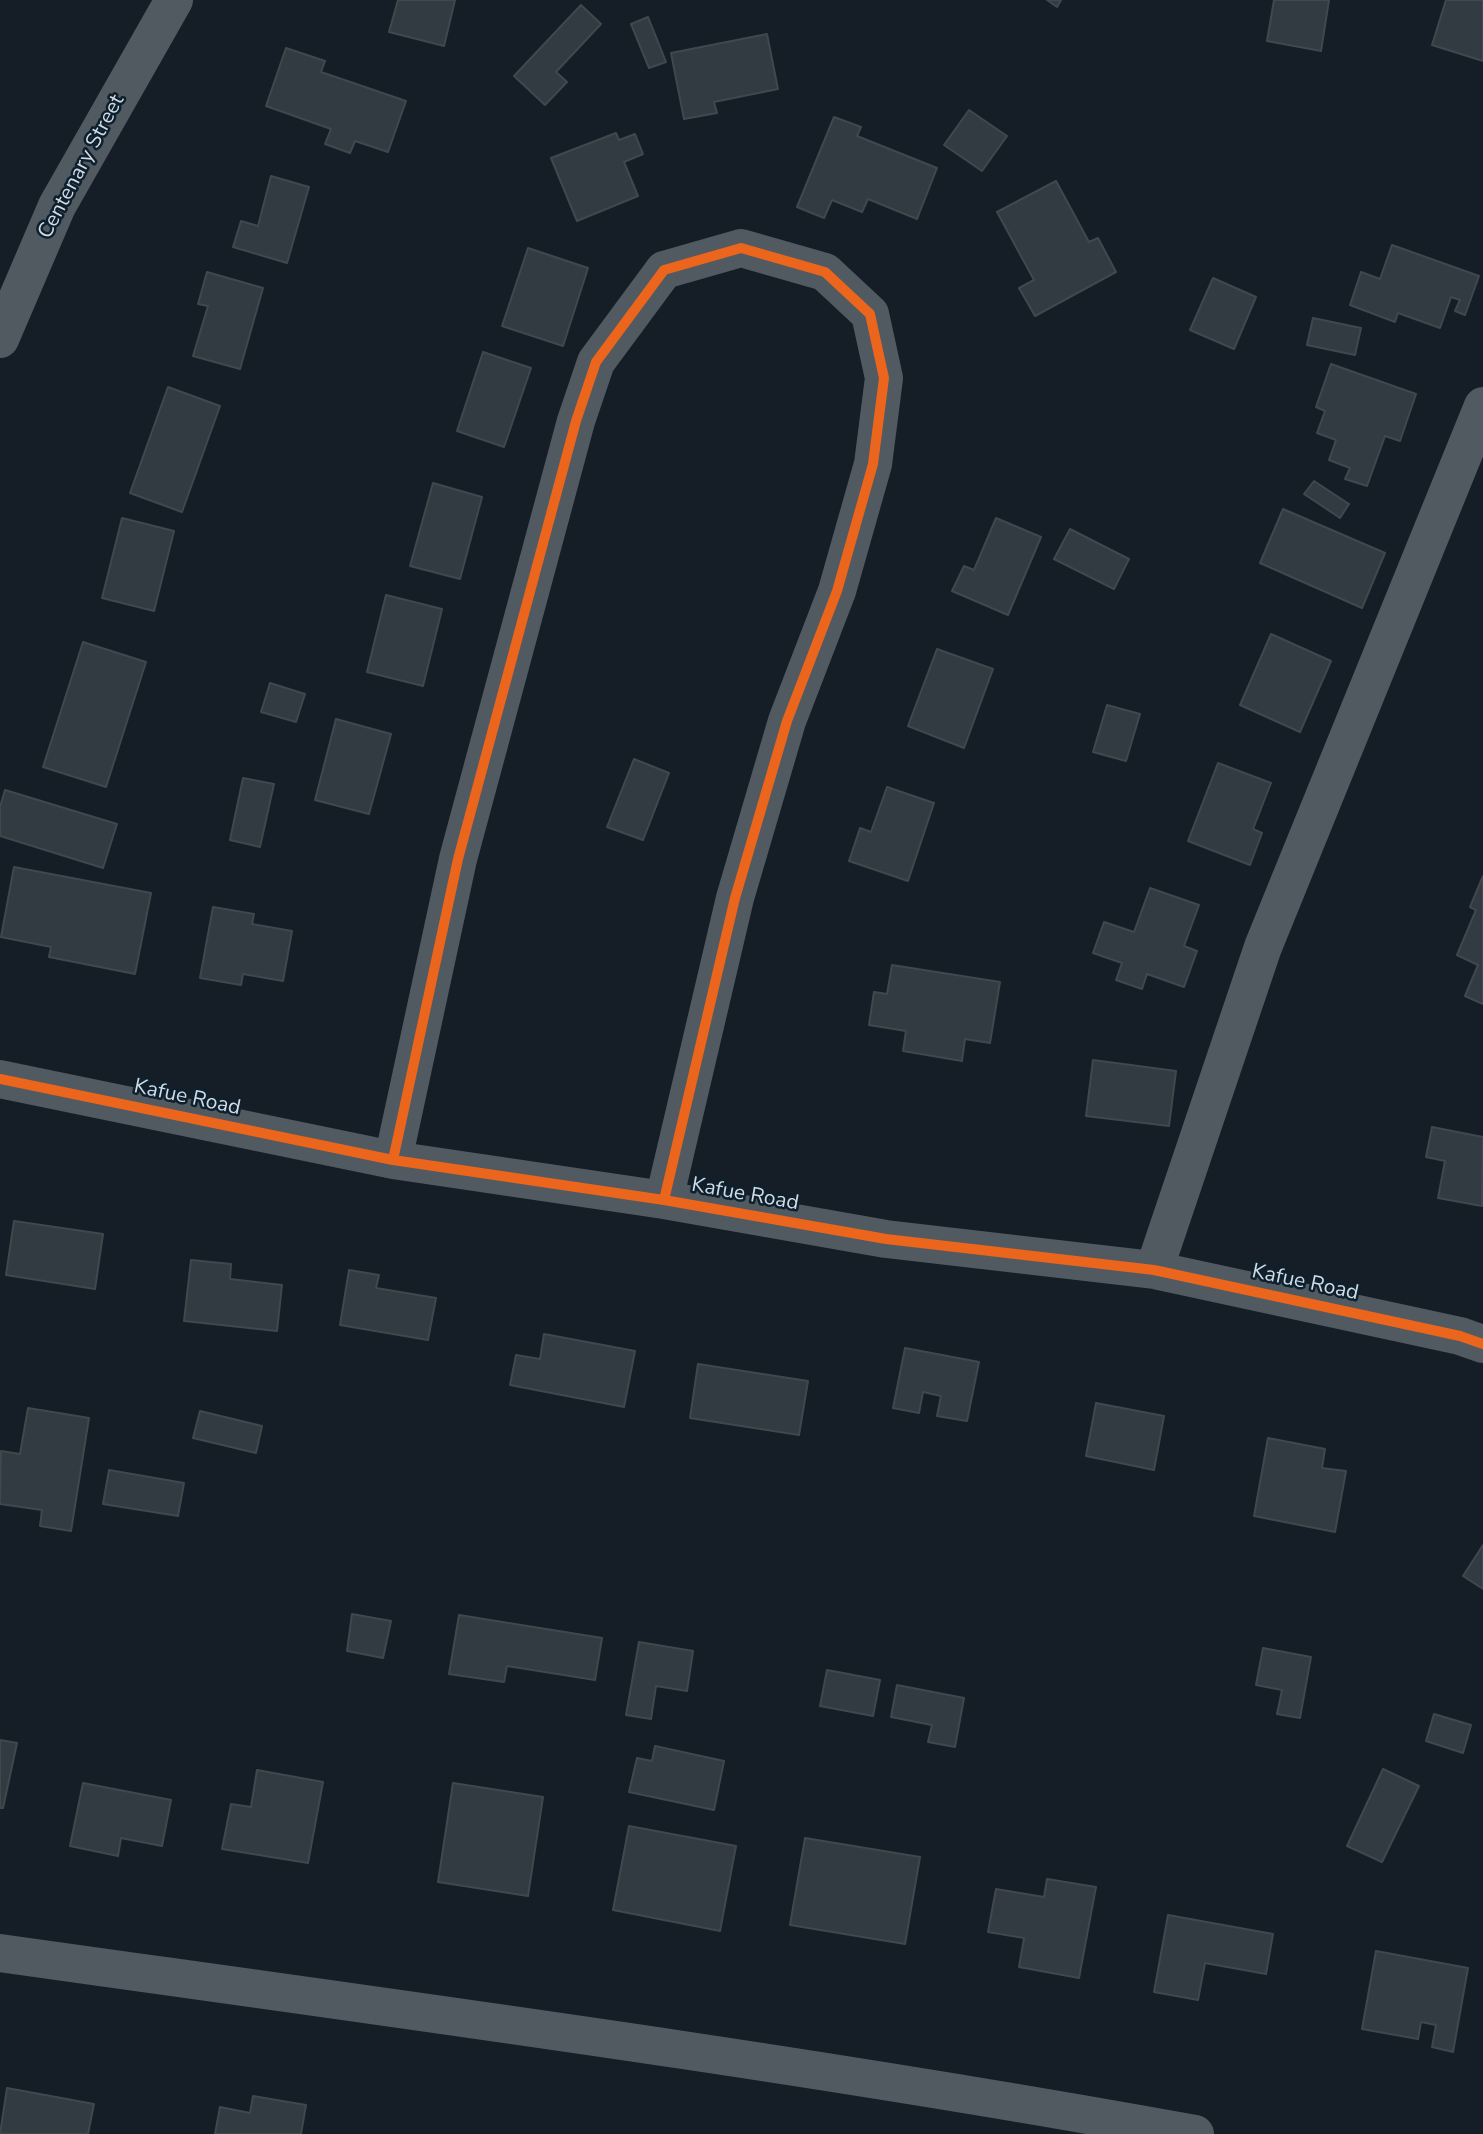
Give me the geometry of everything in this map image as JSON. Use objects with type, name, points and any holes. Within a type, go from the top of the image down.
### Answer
[{"type":"street","name":"Centenary Street","points":[[0,339],[57,206],[174,0]]},
{"type":"street","points":[[393,1160],[458,859],[576,421],[596,362],[664,270],[741,248],[825,272],[870,314],[884,377],[873,464],[837,591],[786,721],[735,898],[664,1200]]},
{"type":"street","points":[[1154,1270],[1263,947],[1483,406]]},
{"type":"street","name":"Kafue Road","points":[[0,1079],[393,1160],[664,1200],[886,1239],[1154,1270],[1460,1336],[1483,1344]]},
{"type":"street","points":[[0,1953],[537,2028],[1074,2112],[1195,2134]]},
{"type":"building","points":[[398,0],[455,0],[444,46],[389,32]]},
{"type":"building","points":[[1047,0],[1061,0],[1057,7]]},
{"type":"building","points":[[1274,0],[1329,0],[1321,51],[1267,41]]},
{"type":"building","points":[[1446,0],[1483,0],[1483,61],[1432,45]]},
{"type":"building","points":[[581,5],[601,24],[556,72],[567,82],[545,105],[514,76]]},
{"type":"building","points":[[648,17],[666,62],[649,68],[631,24]]},
{"type":"building","points":[[767,34],[778,89],[714,102],[717,113],[684,119],[671,53]]},
{"type":"building","points":[[286,48],[325,61],[321,72],[406,101],[388,152],[355,141],[350,153],[325,144],[331,129],[266,106]]},
{"type":"building","points":[[969,110],[1007,136],[982,171],[944,145]]},
{"type":"building","points":[[834,117],[861,127],[857,136],[937,168],[917,219],[868,199],[862,212],[832,200],[824,218],[797,207]]},
{"type":"building","points":[[616,133],[619,140],[635,134],[643,154],[624,162],[638,196],[577,221],[551,158]]},
{"type":"building","points":[[271,176],[309,187],[287,263],[233,247],[241,221],[258,226]]},
{"type":"building","points":[[1056,181],[1089,242],[1098,238],[1116,272],[1035,316],[1019,288],[1034,280],[997,212]]},
{"type":"building","points":[[1392,245],[1479,276],[1465,315],[1455,311],[1460,300],[1451,297],[1440,328],[1398,313],[1395,322],[1350,305],[1361,272],[1380,279]]},
{"type":"building","points":[[528,248],[588,268],[563,346],[502,326]]},
{"type":"building","points":[[207,272],[263,288],[240,369],[193,356],[208,306],[198,304]]},
{"type":"building","points":[[1213,278],[1256,297],[1234,349],[1190,330]]},
{"type":"building","points":[[1313,318],[1361,328],[1355,355],[1307,345]]},
{"type":"building","points":[[483,352],[531,368],[504,447],[457,431]]},
{"type":"building","points":[[1331,364],[1416,394],[1400,441],[1385,436],[1367,486],[1345,479],[1350,468],[1329,460],[1336,440],[1317,433],[1325,411],[1316,407]]},
{"type":"building","points":[[168,387],[220,406],[182,512],[130,493]]},
{"type":"building","points":[[1314,481],[1349,504],[1340,518],[1304,494]]},
{"type":"building","points":[[433,483],[482,497],[460,579],[410,566]]},
{"type":"building","points":[[1283,509],[1385,553],[1362,608],[1260,563]]},
{"type":"building","points":[[122,518],[174,531],[154,611],[102,598]]},
{"type":"building","points":[[996,518],[1041,537],[1008,615],[952,591],[964,566],[974,570]]},
{"type":"building","points":[[1070,529],[1129,559],[1114,589],[1054,559]]},
{"type":"building","points":[[386,595],[442,609],[423,686],[367,672]]},
{"type":"building","points":[[1271,634],[1331,661],[1300,732],[1240,705]]},
{"type":"building","points":[[83,642],[146,662],[106,787],[43,767]]},
{"type":"building","points":[[937,649],[993,669],[964,748],[908,726]]},
{"type":"building","points":[[270,683],[305,694],[296,722],[261,712]]},
{"type":"building","points":[[1107,705],[1140,714],[1126,761],[1093,752]]},
{"type":"building","points":[[336,719],[391,734],[369,814],[315,800]]},
{"type":"building","points":[[634,759],[669,773],[643,840],[607,827]]},
{"type":"building","points":[[1218,763],[1271,783],[1253,829],[1262,833],[1250,865],[1188,841]]},
{"type":"building","points":[[243,778],[274,784],[260,847],[230,840]]},
{"type":"building","points":[[887,787],[934,803],[908,881],[849,861],[860,828],[871,832]]},
{"type":"building","points":[[5,790],[117,824],[103,868],[0,836],[0,807]]},
{"type":"building","points":[[14,867],[151,893],[135,974],[49,957],[51,947],[1,937]]},
{"type":"building","points":[[1483,876],[1483,1004],[1465,996],[1478,965],[1457,955],[1476,910],[1470,907]]},
{"type":"building","points":[[1150,888],[1199,905],[1184,946],[1197,951],[1184,987],[1147,974],[1142,989],[1116,980],[1122,963],[1093,953],[1104,922],[1134,932]]},
{"type":"building","points":[[213,907],[254,914],[252,924],[292,931],[283,981],[243,974],[241,985],[200,978]]},
{"type":"building","points":[[892,965],[1000,982],[990,1043],[965,1039],[962,1061],[903,1051],[906,1031],[869,1025],[874,992],[887,994]]},
{"type":"building","points":[[1093,1060],[1176,1071],[1169,1126],[1086,1116]]},
{"type":"building","points":[[1432,1127],[1483,1137],[1482,1206],[1438,1198],[1445,1161],[1426,1157]]},
{"type":"building","points":[[14,1221],[103,1234],[95,1289],[6,1275]]},
{"type":"building","points":[[191,1260],[231,1264],[230,1279],[282,1285],[277,1331],[184,1321]]},
{"type":"building","points":[[349,1270],[379,1275],[376,1288],[436,1298],[428,1340],[340,1325]]},
{"type":"building","points":[[544,1334],[635,1351],[624,1407],[510,1385],[516,1355],[540,1359]]},
{"type":"building","points":[[905,1348],[979,1362],[967,1421],[937,1416],[941,1396],[923,1392],[919,1413],[893,1408]]},
{"type":"building","points":[[698,1364],[808,1381],[799,1435],[690,1418]]},
{"type":"building","points":[[1096,1403],[1164,1416],[1154,1470],[1086,1456]]},
{"type":"building","points":[[28,1408],[89,1418],[71,1531],[40,1526],[42,1510],[0,1504],[1,1451],[20,1454]]},
{"type":"building","points":[[200,1411],[262,1426],[256,1453],[193,1438]]},
{"type":"building","points":[[1268,1438],[1325,1449],[1322,1468],[1346,1471],[1335,1532],[1254,1516]]},
{"type":"building","points":[[109,1470],[184,1483],[178,1516],[103,1504]]},
{"type":"building","points":[[1483,1545],[1483,1589],[1463,1576]]},
{"type":"building","points":[[352,1614],[391,1621],[383,1658],[347,1651]]},
{"type":"building","points":[[459,1615],[602,1638],[595,1680],[507,1666],[504,1682],[449,1674]]},
{"type":"building","points":[[639,1642],[693,1651],[687,1691],[656,1686],[651,1719],[626,1715]]},
{"type":"building","points":[[1263,1648],[1311,1657],[1300,1718],[1277,1714],[1282,1690],[1256,1685]]},
{"type":"building","points":[[827,1670],[880,1680],[873,1716],[820,1706]]},
{"type":"building","points":[[897,1685],[964,1698],[955,1747],[928,1742],[932,1725],[891,1717]]},
{"type":"building","points":[[1434,1714],[1471,1725],[1463,1753],[1426,1741]]},
{"type":"building","points":[[0,1740],[17,1743],[3,1808],[0,1808]]},
{"type":"building","points":[[655,1746],[724,1761],[714,1810],[629,1792],[637,1758],[652,1761]]},
{"type":"building","points":[[1383,1769],[1419,1786],[1382,1862],[1347,1846]]},
{"type":"building","points":[[257,1770],[323,1782],[308,1863],[222,1849],[231,1804],[251,1807]]},
{"type":"building","points":[[83,1783],[171,1800],[162,1846],[121,1838],[118,1856],[70,1846]]},
{"type":"building","points":[[453,1783],[543,1797],[528,1896],[438,1882]]},
{"type":"building","points":[[629,1826],[736,1846],[720,1931],[613,1910]]},
{"type":"building","points":[[805,1838],[920,1857],[905,1944],[790,1925]]},
{"type":"building","points":[[1047,1879],[1096,1887],[1079,1978],[1019,1967],[1024,1938],[988,1932],[996,1889],[1044,1897]]},
{"type":"building","points":[[1168,1915],[1273,1934],[1266,1974],[1205,1963],[1198,2000],[1154,1992]]},
{"type":"building","points":[[1376,1951],[1468,1968],[1453,2052],[1432,2047],[1436,2025],[1421,2022],[1418,2039],[1362,2029]]},
{"type":"building","points":[[7,2088],[94,2104],[88,2134],[0,2134]]},
{"type":"building","points":[[253,2096],[306,2105],[301,2134],[215,2134],[220,2107],[250,2113]]},
{"type":"cycle path","points":[[393,1160],[458,859],[576,421],[596,362],[664,270],[741,248],[825,272],[870,314],[884,378],[873,464],[837,591],[787,721],[735,898],[664,1200]]},
{"type":"cycle path","points":[[0,1079],[393,1160],[664,1200],[886,1239],[1154,1270],[1460,1336],[1483,1344]]}]
